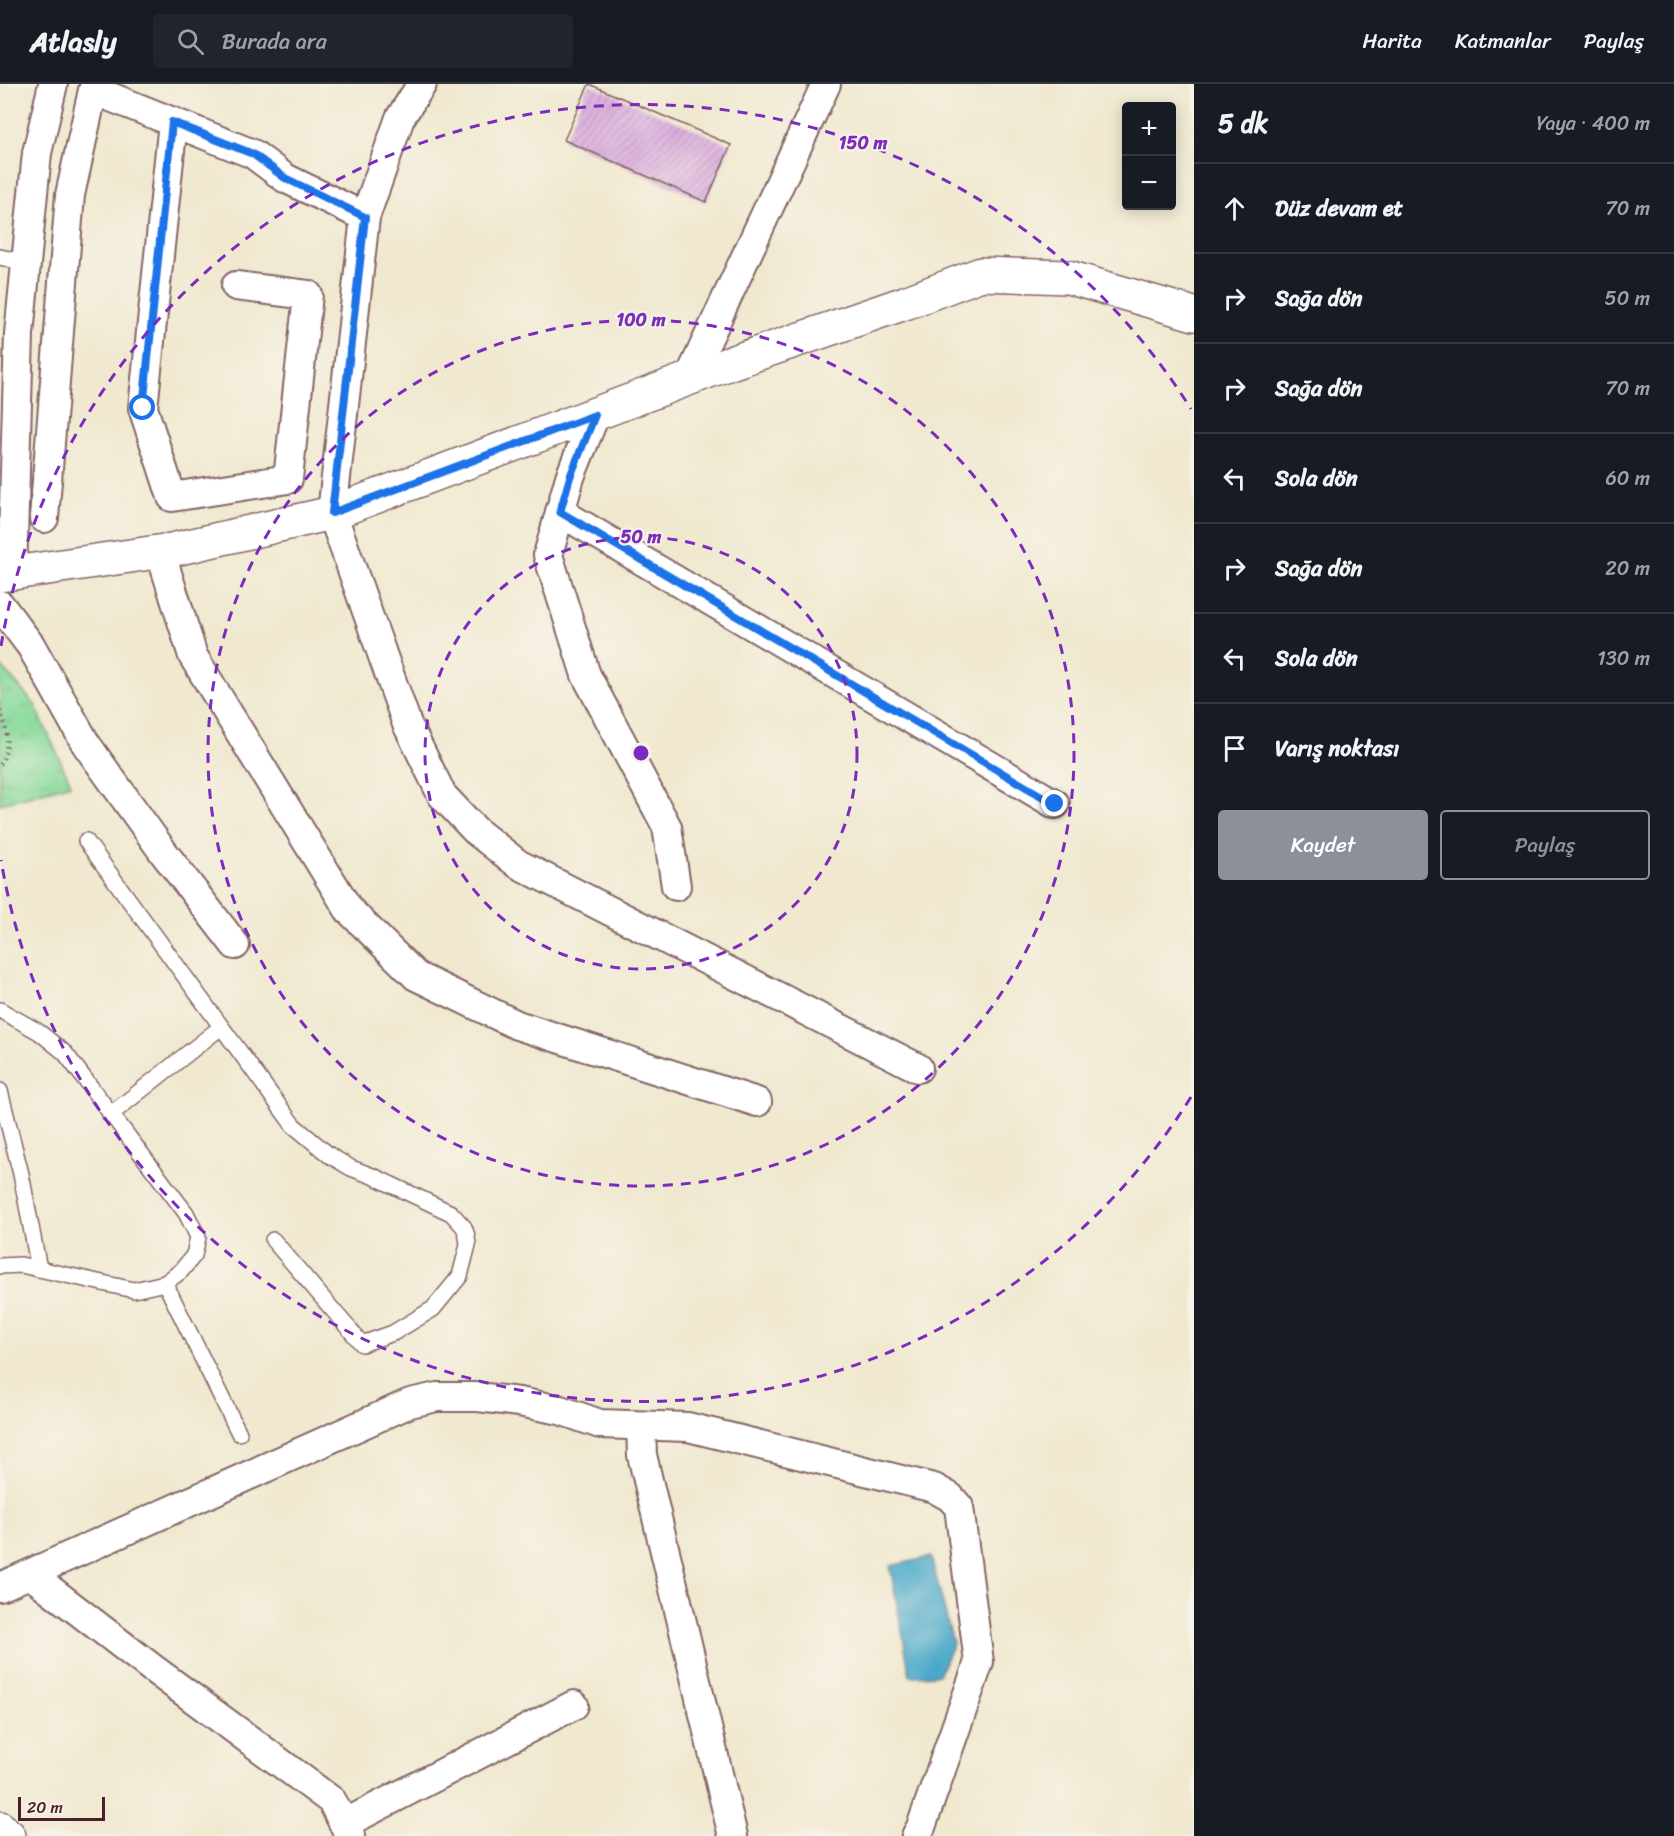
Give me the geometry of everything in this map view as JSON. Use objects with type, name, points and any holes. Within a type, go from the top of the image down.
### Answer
[{"type":"street","points":[[53,84],[13,260],[19,334],[6,574],[160,551],[332,513],[689,379],[981,274],[1068,277],[1194,314]]},
{"type":"street","points":[[422,84],[400,118],[365,217],[332,513],[407,724],[442,795],[476,831],[518,864],[918,1068]]},
{"type":"street","points":[[689,379],[826,84]]},
{"type":"street","points":[[44,518],[70,195],[93,90],[253,154],[285,178],[365,217]]},
{"type":"street","points":[[172,122],[143,408],[172,497],[288,479],[308,295],[236,286]]},
{"type":"street","points":[[595,415],[570,477],[548,555],[586,675],[667,827],[676,886]]},
{"type":"street","points":[[560,512],[1055,804]]},
{"type":"street","points":[[160,551],[193,656],[349,910],[416,976],[517,1025],[757,1102]]},
{"type":"street","points":[[0,605],[31,646],[86,744],[164,853],[235,945]]},
{"type":"street","points":[[0,1587],[410,1403],[437,1397],[478,1397],[519,1402],[550,1408],[600,1424],[688,1427],[923,1485],[942,1492],[958,1507],[979,1662],[916,1836]]},
{"type":"street","points":[[641,1426],[642,1455],[733,1836]]},
{"type":"street","points":[[30,1574],[152,1668],[332,1801],[347,1830],[574,1705]]},
{"type":"street","points":[[0,1828],[9,1836]]},
{"type":"lane","points":[[86,841],[292,1125],[310,1141],[351,1168],[451,1213],[464,1227],[468,1245],[460,1276],[433,1309],[393,1333],[362,1344],[273,1240]]},
{"type":"lane","points":[[0,1010],[39,1032],[65,1053],[186,1213],[198,1237],[194,1255],[182,1271],[165,1283],[134,1290],[21,1265],[0,1266]]},
{"type":"lane","points":[[110,1115],[221,1027]]},
{"type":"lane","points":[[0,1091],[21,1174],[39,1269]]},
{"type":"lane","points":[[165,1283],[239,1433]]},
{"type":"path","points":[[0,711],[6,723],[6,755],[0,765]]},
{"type":"green space","points":[[0,665],[35,705],[71,784],[0,804]]},
{"type":"water","points":[[931,1557],[953,1643],[939,1675],[910,1676],[890,1566]]},
{"type":"building","points":[[589,84],[731,145],[706,202],[564,140]]},
{"type":"route","points":[[143,408],[172,122],[253,154],[285,178],[365,217],[332,513],[595,415],[570,477],[560,512],[1055,804]]}]
